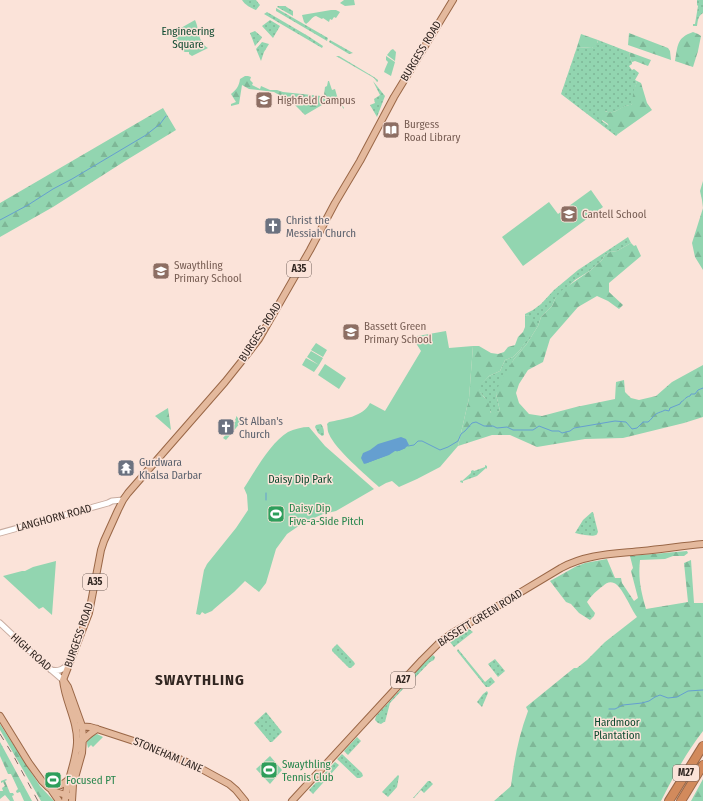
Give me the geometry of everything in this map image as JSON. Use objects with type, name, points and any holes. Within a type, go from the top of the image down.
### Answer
[{"type":"highway","name":"M27","points":[[669,801],[703,746]]},
{"type":"highway","name":"M27","points":[[681,801],[703,765]]},
{"type":"main road","name":"BURGESS ROAD","points":[[63,680],[91,608],[102,546],[123,500],[225,382],[258,339],[360,161],[394,96],[453,0]]},
{"type":"main road","name":"BASSETT GREEN ROAD","points":[[292,801],[422,660],[438,644],[457,631],[561,568],[572,563],[587,558],[610,554],[703,544]]},
{"type":"main road","name":"HIGH ROAD","points":[[63,680],[68,687],[79,726]]},
{"type":"main road","points":[[0,716],[29,764],[59,801]]},
{"type":"main road","name":"STONEHAM LANE","points":[[79,726],[97,729],[149,746],[198,767],[229,784],[245,801]]},
{"type":"main road","points":[[48,787],[65,798],[72,799],[73,785],[82,753],[82,742],[79,726]]},
{"type":"main road","points":[[65,798],[68,780],[76,752],[79,726]]},
{"type":"main road","points":[[82,742],[97,729]]},
{"type":"main road","points":[[48,787],[62,785],[68,780]]},
{"type":"street","name":"LANGHORN ROAD","points":[[0,532],[112,501],[123,500]]},
{"type":"street","points":[[108,503],[118,510]]},
{"type":"street","name":"HIGH ROAD","points":[[0,623],[50,670],[63,680]]},
{"type":"street","points":[[50,670],[59,671],[69,664]]},
{"type":"green space","points":[[242,0],[256,0],[260,5],[256,10],[246,5]]},
{"type":"green space","points":[[344,0],[354,0],[355,5],[345,6],[340,3]]},
{"type":"green space","points":[[697,0],[703,0],[703,13],[699,17],[697,26],[693,26],[693,24],[695,24],[698,6]]},
{"type":"green space","points":[[285,6],[293,11],[293,16],[277,7]]},
{"type":"green space","points":[[276,8],[328,38],[327,41],[276,11]]},
{"type":"green space","points":[[331,10],[340,12],[336,18],[334,17],[332,20],[330,19],[329,22],[316,16],[306,24],[304,22],[302,15]]},
{"type":"green space","points":[[267,12],[308,36],[323,46],[322,48],[264,14]]},
{"type":"green space","name":"Engineering Square","points":[[195,20],[200,39],[208,48],[192,56],[189,52],[183,51],[182,48],[178,48],[172,33]]},
{"type":"green space","points":[[270,20],[280,26],[273,38],[262,26]]},
{"type":"green space","points":[[255,31],[262,37],[255,46],[250,33]]},
{"type":"green space","points":[[693,32],[701,36],[693,67],[675,61],[679,43],[683,37]]},
{"type":"green space","points":[[629,33],[668,48],[670,51],[671,60],[628,45]]},
{"type":"green space","points":[[581,34],[598,40],[597,45],[592,48],[577,47]]},
{"type":"green space","points":[[330,40],[353,53],[349,54],[329,42]]},
{"type":"green space","points":[[598,40],[629,52],[632,64],[629,66],[632,70],[634,69],[639,73],[635,80],[637,81],[633,103],[614,112],[605,111],[602,121],[618,134],[616,136],[561,94],[577,47],[592,48]]},
{"type":"green space","points":[[262,42],[269,44],[261,61],[256,49]]},
{"type":"green space","points":[[393,49],[396,52],[395,61],[387,55]]},
{"type":"green space","points":[[629,52],[651,60],[648,66],[635,61],[632,62]]},
{"type":"green space","points":[[336,56],[339,56],[374,77],[378,81],[377,82],[374,78]]},
{"type":"green space","points":[[386,56],[395,62],[391,76],[384,72],[388,62],[386,60]]},
{"type":"green space","points":[[245,76],[251,77],[250,80],[253,83],[252,85],[260,89],[261,86],[270,90],[321,96],[324,95],[325,87],[329,81],[332,90],[335,89],[344,109],[336,100],[331,99],[305,115],[293,103],[274,92],[249,89],[242,85],[239,104],[231,106],[231,104],[236,102],[231,94],[235,91],[240,79]]},
{"type":"green space","points":[[373,81],[385,96],[377,117],[370,105],[375,103],[374,99],[380,95]]},
{"type":"green space","points":[[637,81],[641,83],[647,103],[652,110],[618,134],[598,117],[598,113],[602,109],[606,112],[614,112],[625,106],[631,105],[633,101],[633,92]]},
{"type":"green space","points":[[163,108],[176,130],[53,207],[0,237],[0,203]]},
{"type":"green space","points":[[703,181],[703,208],[700,191]]},
{"type":"green space","points":[[591,190],[603,207],[523,266],[502,237],[549,202],[558,214]]},
{"type":"green space","points":[[703,208],[703,270],[695,257],[692,243]]},
{"type":"green space","points":[[628,237],[631,243],[617,251],[610,252],[605,255],[602,260],[591,270],[575,280],[555,299],[552,306],[541,317],[538,326],[526,345],[514,359],[496,394],[500,411],[492,414],[478,386],[489,376],[500,371],[505,360],[513,357],[520,350],[535,326],[528,315],[525,316],[525,314],[541,304],[554,290],[578,270]]},
{"type":"green space","points":[[631,243],[634,246],[636,245],[641,256],[609,283],[609,292],[623,305],[619,309],[608,301],[597,296],[578,307],[550,339],[543,362],[528,370],[519,384],[516,393],[519,403],[529,414],[542,416],[615,399],[616,382],[624,380],[625,392],[631,398],[639,400],[656,396],[672,382],[703,365],[703,417],[623,438],[585,439],[537,447],[510,435],[492,435],[458,446],[469,398],[473,346],[479,346],[491,353],[498,354],[504,352],[508,347],[515,345],[518,337],[523,332],[525,327],[525,316],[528,315],[535,322],[536,326],[520,350],[513,357],[505,360],[500,371],[489,376],[479,386],[481,393],[489,404],[490,412],[500,411],[496,394],[497,389],[514,359],[526,345],[538,326],[541,317],[552,306],[561,291],[591,270],[602,260],[605,255],[610,252],[617,251]]},
{"type":"green space","name":"Daisy Dip Park","points":[[446,331],[449,348],[473,346],[469,398],[458,446],[440,467],[417,479],[399,487],[392,481],[379,487],[351,462],[332,440],[327,424],[329,422],[358,414],[367,408],[370,403],[385,411],[421,351],[412,337]]},
{"type":"green space","points":[[316,343],[327,350],[323,357],[311,350]]},
{"type":"green space","points":[[311,351],[323,358],[319,365],[307,357]]},
{"type":"green space","points":[[306,358],[319,365],[314,372],[302,365]]},
{"type":"green space","points":[[325,364],[346,378],[339,389],[318,375]]},
{"type":"green space","points":[[168,408],[171,430],[155,416]]},
{"type":"green space","points":[[236,416],[241,422],[226,440],[223,438],[235,424]]},
{"type":"green space","points":[[321,424],[324,431],[324,435],[322,436],[318,433],[315,427],[316,425]]},
{"type":"green space","name":"Daisy Dip Park","points":[[309,427],[325,446],[374,489],[336,511],[323,514],[303,523],[287,534],[276,549],[266,583],[259,592],[245,581],[212,611],[205,614],[202,612],[200,615],[196,614],[204,570],[207,564],[236,528],[248,510],[247,495],[244,488],[264,457],[282,437],[293,430]]},
{"type":"green space","points":[[485,465],[487,466],[487,469],[486,468],[477,476],[463,481],[463,483],[460,482],[471,473],[471,471],[485,467]]},
{"type":"green space","points":[[592,512],[598,532],[597,535],[589,536],[575,533],[583,520]]},
{"type":"green space","name":"Hardmoor Plantation","points":[[687,551],[688,553],[684,556],[673,556],[665,559],[640,560],[640,585],[646,609],[688,602],[684,563],[691,560],[694,603],[703,603],[703,731],[680,765],[661,801],[494,801],[511,786],[517,748],[528,711],[526,707],[574,668],[577,668],[587,660],[605,642],[637,617],[620,588],[613,582],[605,584],[594,593],[587,602],[595,613],[590,620],[579,613],[571,604],[566,602],[550,581],[585,563],[607,559],[615,578],[621,578],[622,583],[634,601],[638,598],[631,571],[633,568],[630,556]]},
{"type":"green space","points":[[56,561],[52,615],[43,607],[39,609],[3,576],[25,571],[33,567]]},
{"type":"green space","points":[[469,629],[473,632],[454,647],[450,642]]},
{"type":"green space","points":[[337,644],[354,662],[355,664],[351,668],[349,668],[332,651]]},
{"type":"green space","points":[[458,649],[485,682],[491,677],[495,682],[489,687],[486,687],[457,651]]},
{"type":"green space","points":[[433,655],[435,657],[434,660],[430,662],[405,688],[409,682],[408,681]]},
{"type":"green space","points":[[495,659],[505,671],[498,677],[488,664]]},
{"type":"green space","points":[[402,688],[403,689],[390,703],[385,722],[381,724],[378,723],[375,720],[376,716]]},
{"type":"green space","points":[[487,691],[488,693],[482,707],[477,702]]},
{"type":"green space","points":[[266,712],[282,732],[272,742],[270,742],[254,723]]},
{"type":"green space","points":[[0,724],[40,786],[54,801],[41,801],[0,730]]},
{"type":"green space","points":[[97,734],[103,737],[93,747],[91,745],[88,748],[87,739]]},
{"type":"green space","points":[[357,737],[361,741],[348,755],[344,751]]},
{"type":"green space","points":[[0,742],[32,801],[24,801],[20,792],[17,793],[16,791],[18,789],[11,774],[8,774],[0,756]]},
{"type":"green space","points":[[342,754],[362,773],[363,776],[357,778],[337,759]]},
{"type":"green space","name":"Swaythling Tennis Club","points":[[270,756],[282,770],[270,784],[256,769]]},
{"type":"green space","points":[[335,762],[339,765],[313,794],[309,790]]},
{"type":"green space","points":[[398,775],[397,787],[388,797],[382,792]]},
{"type":"green space","points":[[703,779],[703,801],[691,801]]},
{"type":"green space","points":[[7,780],[5,781],[10,793],[13,793],[14,795],[12,796],[14,801],[10,801],[5,795],[0,799],[0,791],[3,791],[2,788],[5,786],[3,782],[1,783],[1,781]]},
{"type":"green space","points":[[428,781],[433,784],[424,793],[421,790],[413,798]]},
{"type":"water","points":[[401,437],[406,439],[409,445],[399,451],[395,451],[389,455],[364,464],[361,458],[363,453],[378,444]]},
{"type":"waterway","points":[[0,220],[146,135],[160,124],[166,116]]},
{"type":"waterway","points":[[408,446],[414,445],[418,441],[422,441],[440,450],[458,441],[461,434],[472,423],[476,422],[484,426],[493,426],[497,428],[507,427],[513,430],[533,430],[539,426],[562,433],[570,431],[574,428],[615,421],[626,422],[632,429],[637,428],[643,422],[648,422],[657,413],[665,410],[669,411],[670,408],[680,404],[691,394],[695,394],[698,390],[703,388]]},
{"type":"waterway","points":[[397,451],[405,448]]},
{"type":"waterway","points":[[366,463],[389,454]]},
{"type":"waterway","points":[[266,493],[266,500]]},
{"type":"waterway","points":[[609,709],[615,709],[623,705],[642,703],[660,695],[668,698],[677,697],[688,691],[703,690]]},
{"type":"railway","points":[[0,734],[38,801]]},
{"type":"place","name":"Highfield Campus","points":[[264,100]]},
{"type":"place","name":"Burgess Road Library","points":[[391,130]]},
{"type":"place","name":"Cantell School","points":[[569,214]]},
{"type":"place","name":"Christ the Messiah Church","points":[[273,226]]},
{"type":"place","name":"Swaythling Primary School","points":[[161,271]]},
{"type":"place","name":"Bassett Green Primary School","points":[[351,332]]},
{"type":"place","name":"St Alban's Church","points":[[226,427]]},
{"type":"place","name":"Gurdwara Khalsa Darbar","points":[[126,468]]},
{"type":"place","name":"Daisy Dip Five-a-Side Pitch","points":[[276,514]]},
{"type":"place","name":"Swaythling Tennis Club","points":[[269,770]]},
{"type":"place","name":"Focused PT","points":[[53,780]]},
{"type":"district","name":"SWAYTHLING","points":[[200,680]]}]
